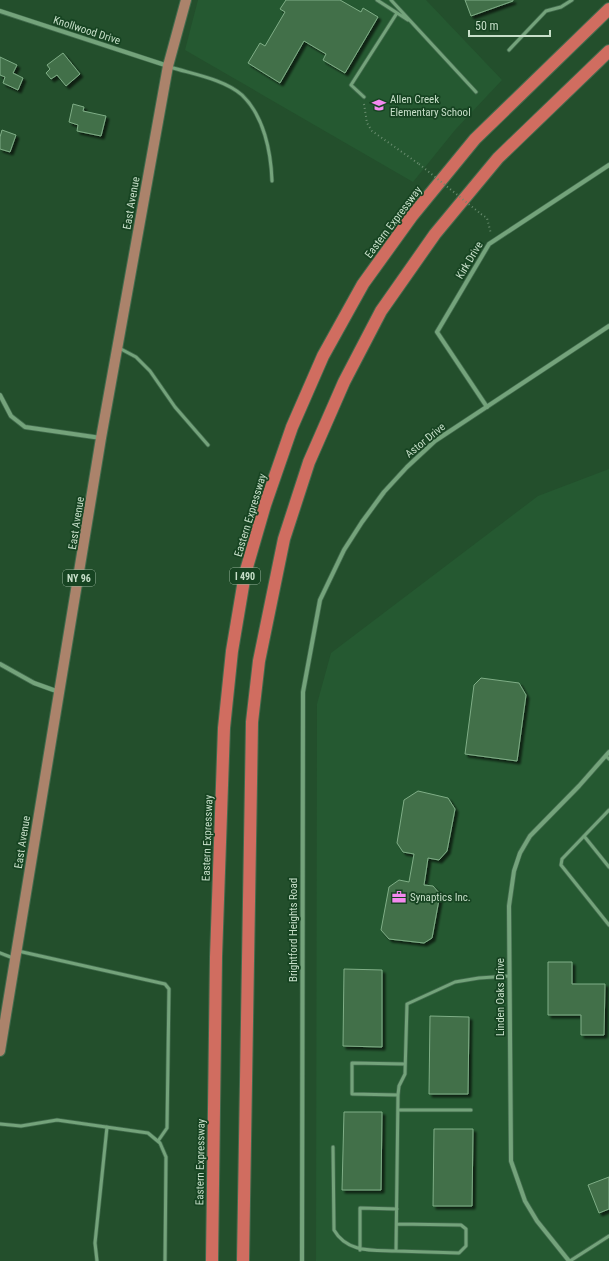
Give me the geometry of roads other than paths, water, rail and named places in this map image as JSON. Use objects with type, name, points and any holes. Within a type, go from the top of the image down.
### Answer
[{"type":"highway","points":[[576,41],[606,0]]},
{"type":"highway","name":"Eastern Expressway","points":[[212,1261],[216,958],[224,728],[232,652],[245,574],[265,505],[292,427],[323,356],[363,284],[412,216],[475,139],[609,9]]},
{"type":"highway","name":"I 490","points":[[243,1261],[252,722],[259,660],[284,539],[309,462],[344,382],[380,311],[435,234],[498,158],[609,51]]},
{"type":"highway","points":[[587,72],[609,62]]},
{"type":"main road","name":"East Avenue","points":[[0,1051],[101,438],[168,66],[186,0]]},
{"type":"street","name":"Knollwood Drive","points":[[0,12],[168,66]]},
{"type":"street","name":"Kirk Drive","points":[[487,407],[436,332],[489,244],[609,165]]},
{"type":"street","name":"Astor Drive","points":[[320,600],[344,550],[362,522],[384,492],[435,440],[609,326]]},
{"type":"street","points":[[0,395],[11,416],[25,427],[101,438]]},
{"type":"street","name":"Brightford Heights Road","points":[[302,1261],[303,692],[320,600]]},
{"type":"street","points":[[0,664],[34,683],[59,692]]},
{"type":"street","name":"Linden Oaks Drive","points":[[570,1261],[537,1221],[524,1201],[511,1161],[509,976],[510,894],[514,871],[520,853],[530,836],[544,820],[607,758],[609,752]]},
{"type":"lane","points":[[377,0],[413,24]]},
{"type":"lane","points":[[391,0],[476,92]]},
{"type":"lane","points":[[509,50],[546,11],[561,7],[572,0]]},
{"type":"lane","points":[[364,97],[351,85],[397,13]]},
{"type":"lane","points":[[168,66],[215,81],[242,95],[252,109],[263,131],[271,155],[272,181]]},
{"type":"lane","points":[[118,348],[136,357],[145,366],[175,407],[208,445]]},
{"type":"lane","points":[[609,810],[562,859],[561,865],[609,925]]},
{"type":"lane","points":[[584,836],[609,867]]},
{"type":"lane","points":[[0,953],[16,954],[55,961],[165,984],[169,989],[167,1128],[158,1141]]},
{"type":"lane","points":[[396,1251],[398,1095],[399,1086],[405,1074],[406,1064],[407,1004],[455,982],[480,978],[509,976]]},
{"type":"lane","points":[[398,1095],[352,1094],[352,1063],[406,1064]]},
{"type":"lane","points":[[398,1110],[471,1110]]},
{"type":"lane","points":[[0,1124],[21,1126],[58,1120],[148,1133],[158,1141],[166,1157],[165,1261]]},
{"type":"lane","points":[[97,1261],[95,1243],[108,1127]]},
{"type":"lane","points":[[333,1147],[334,1230],[340,1240],[360,1250],[459,1253],[466,1246],[466,1229],[461,1225],[397,1224]]},
{"type":"lane","points":[[360,1250],[360,1208],[397,1209]]},
{"type":"lane","points":[[570,1261],[608,1238]]},
{"type":"place","name":"Allen Creek Elementary School","points":[[379,105]]},
{"type":"place","name":"Synaptics Inc.","points":[[399,897]]}]
